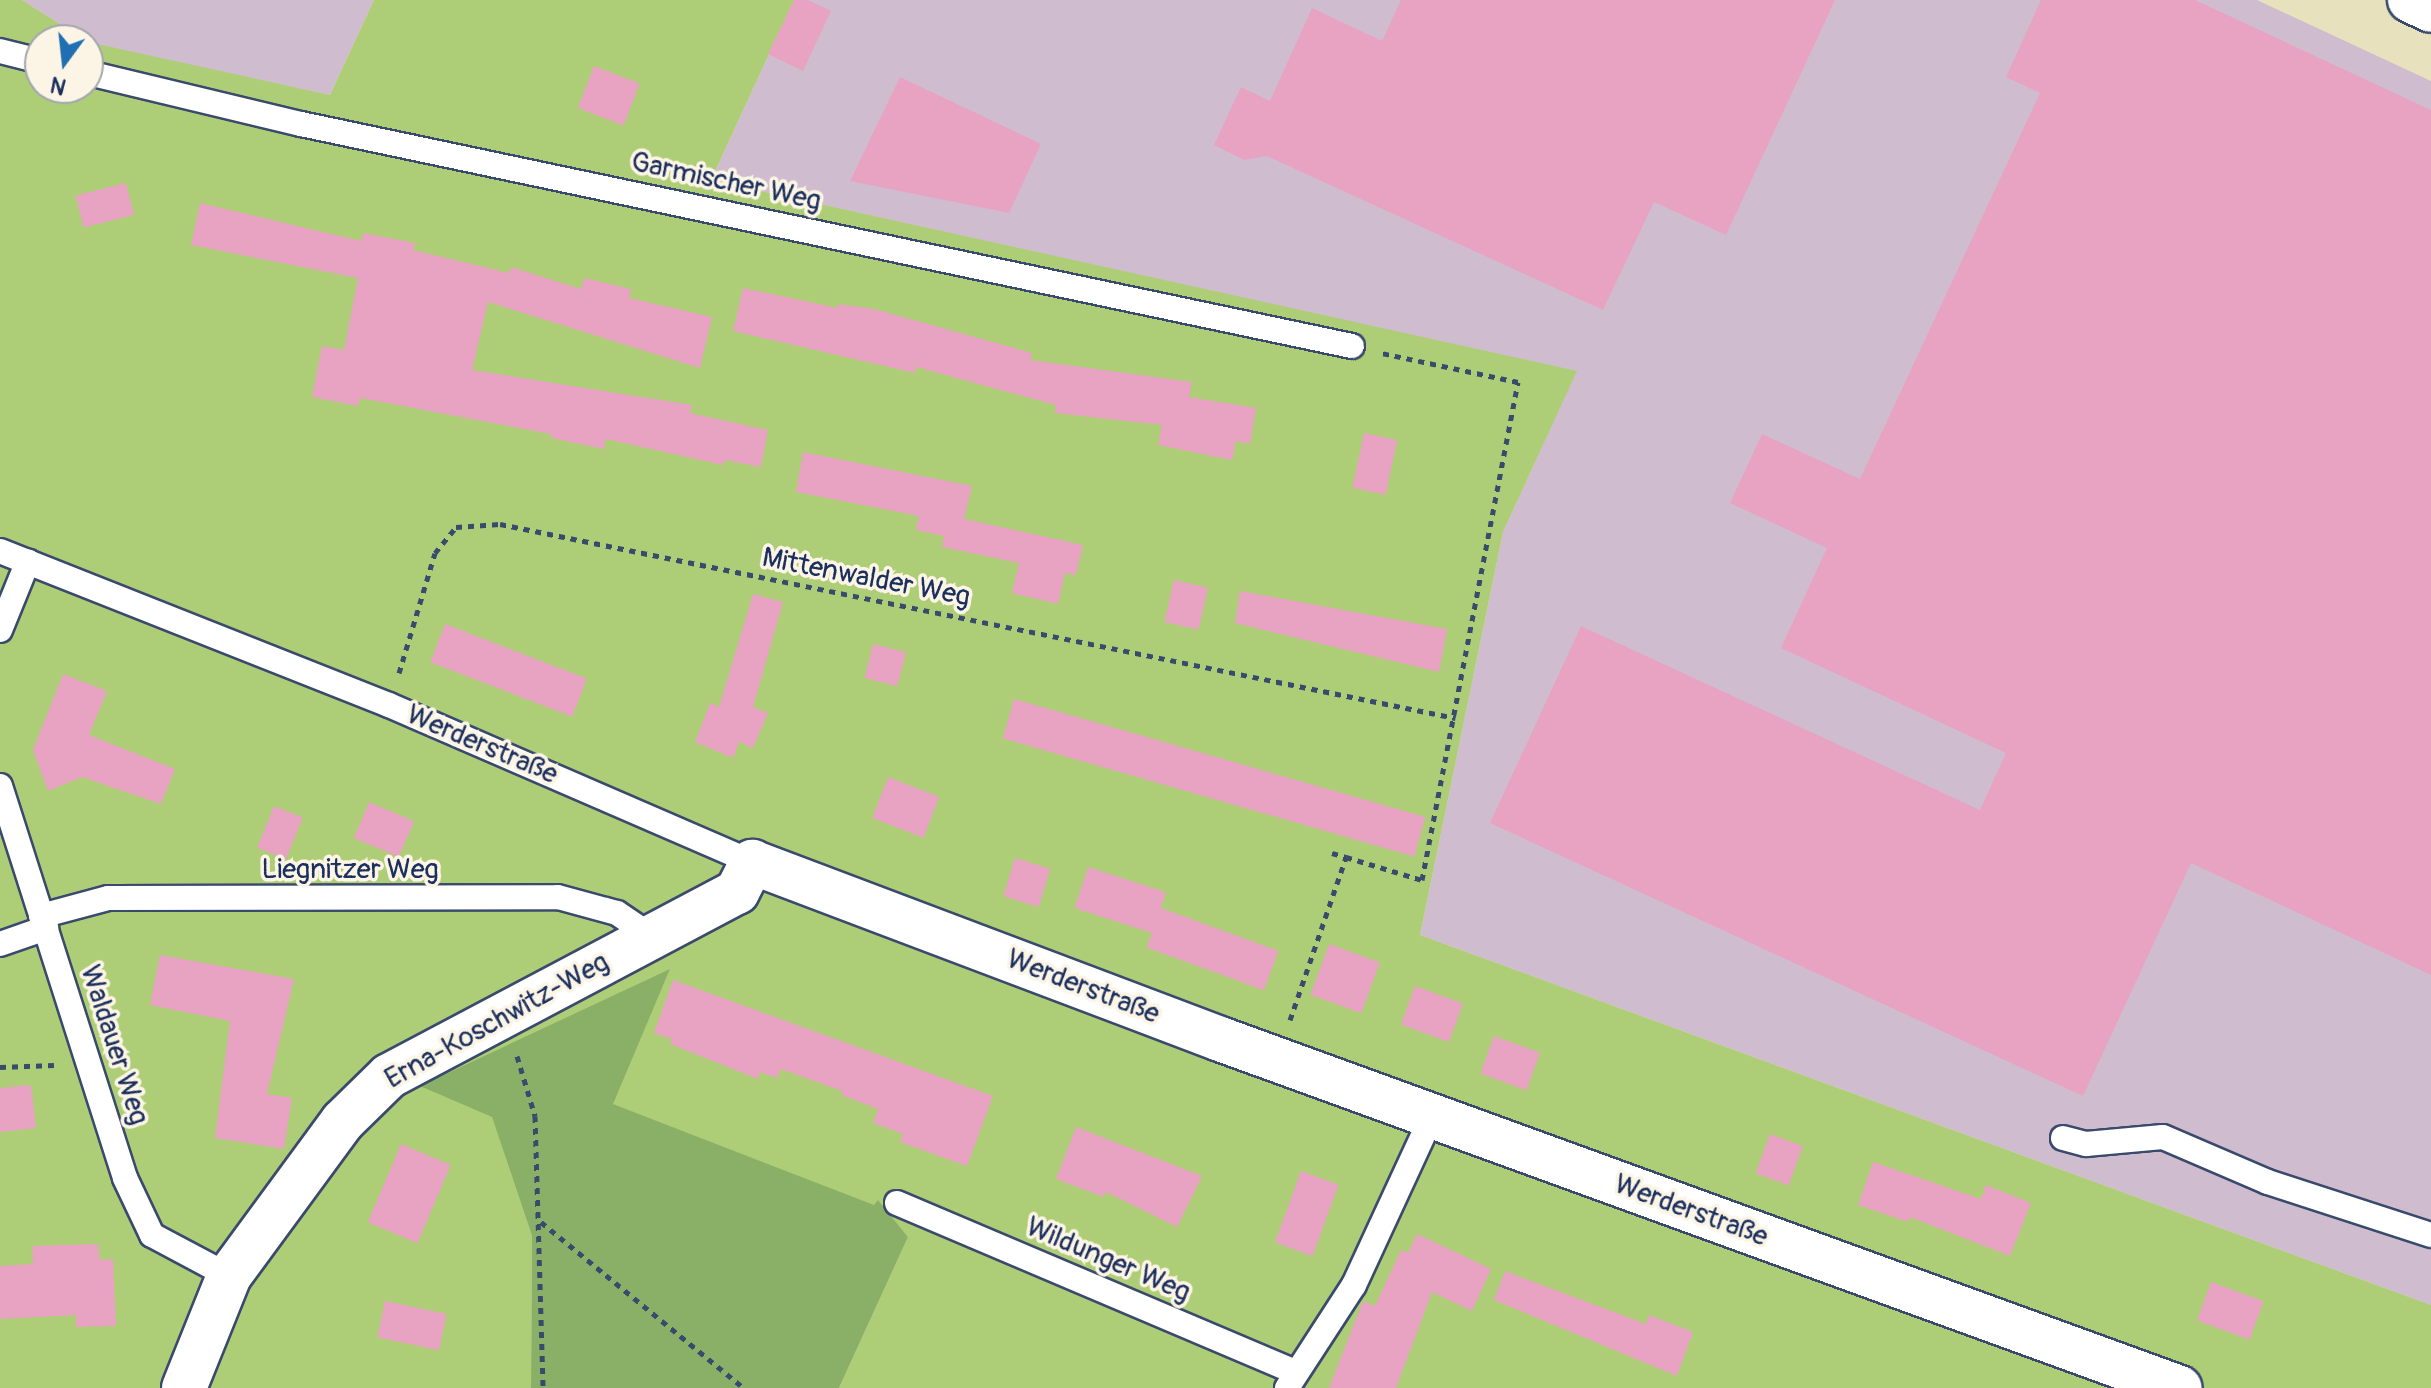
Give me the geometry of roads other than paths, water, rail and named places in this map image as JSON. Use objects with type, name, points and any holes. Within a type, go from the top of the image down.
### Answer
[{"type":"street","points":[[2410,0],[2431,10]]},
{"type":"street","name":"Erna-Koschwitz-Weg","points":[[184,1388],[229,1276],[343,1121],[389,1076],[737,892],[752,862]]},
{"type":"street","name":"Werderstraße","points":[[752,862],[1277,1059],[2180,1388]]},
{"type":"lane","points":[[0,51],[24,57]]},
{"type":"lane","name":"Garmischer Weg","points":[[104,77],[301,124],[1352,346]]},
{"type":"lane","name":"Werderstraße","points":[[0,551],[389,705],[752,862]]},
{"type":"lane","points":[[0,630],[28,561]]},
{"type":"lane","name":"Waldauer Weg","points":[[0,786],[125,1178],[152,1235],[229,1276]]},
{"type":"lane","name":"Liegnitzer Weg","points":[[0,944],[44,922],[108,898],[558,897],[617,913],[651,936]]},
{"type":"lane","points":[[1291,1380],[1354,1285],[1432,1116]]},
{"type":"lane","points":[[2063,1138],[2086,1144],[2140,1135],[2163,1137],[2268,1182],[2431,1235]]},
{"type":"lane","name":"Wildunger Weg","points":[[897,1203],[1291,1380]]}]
